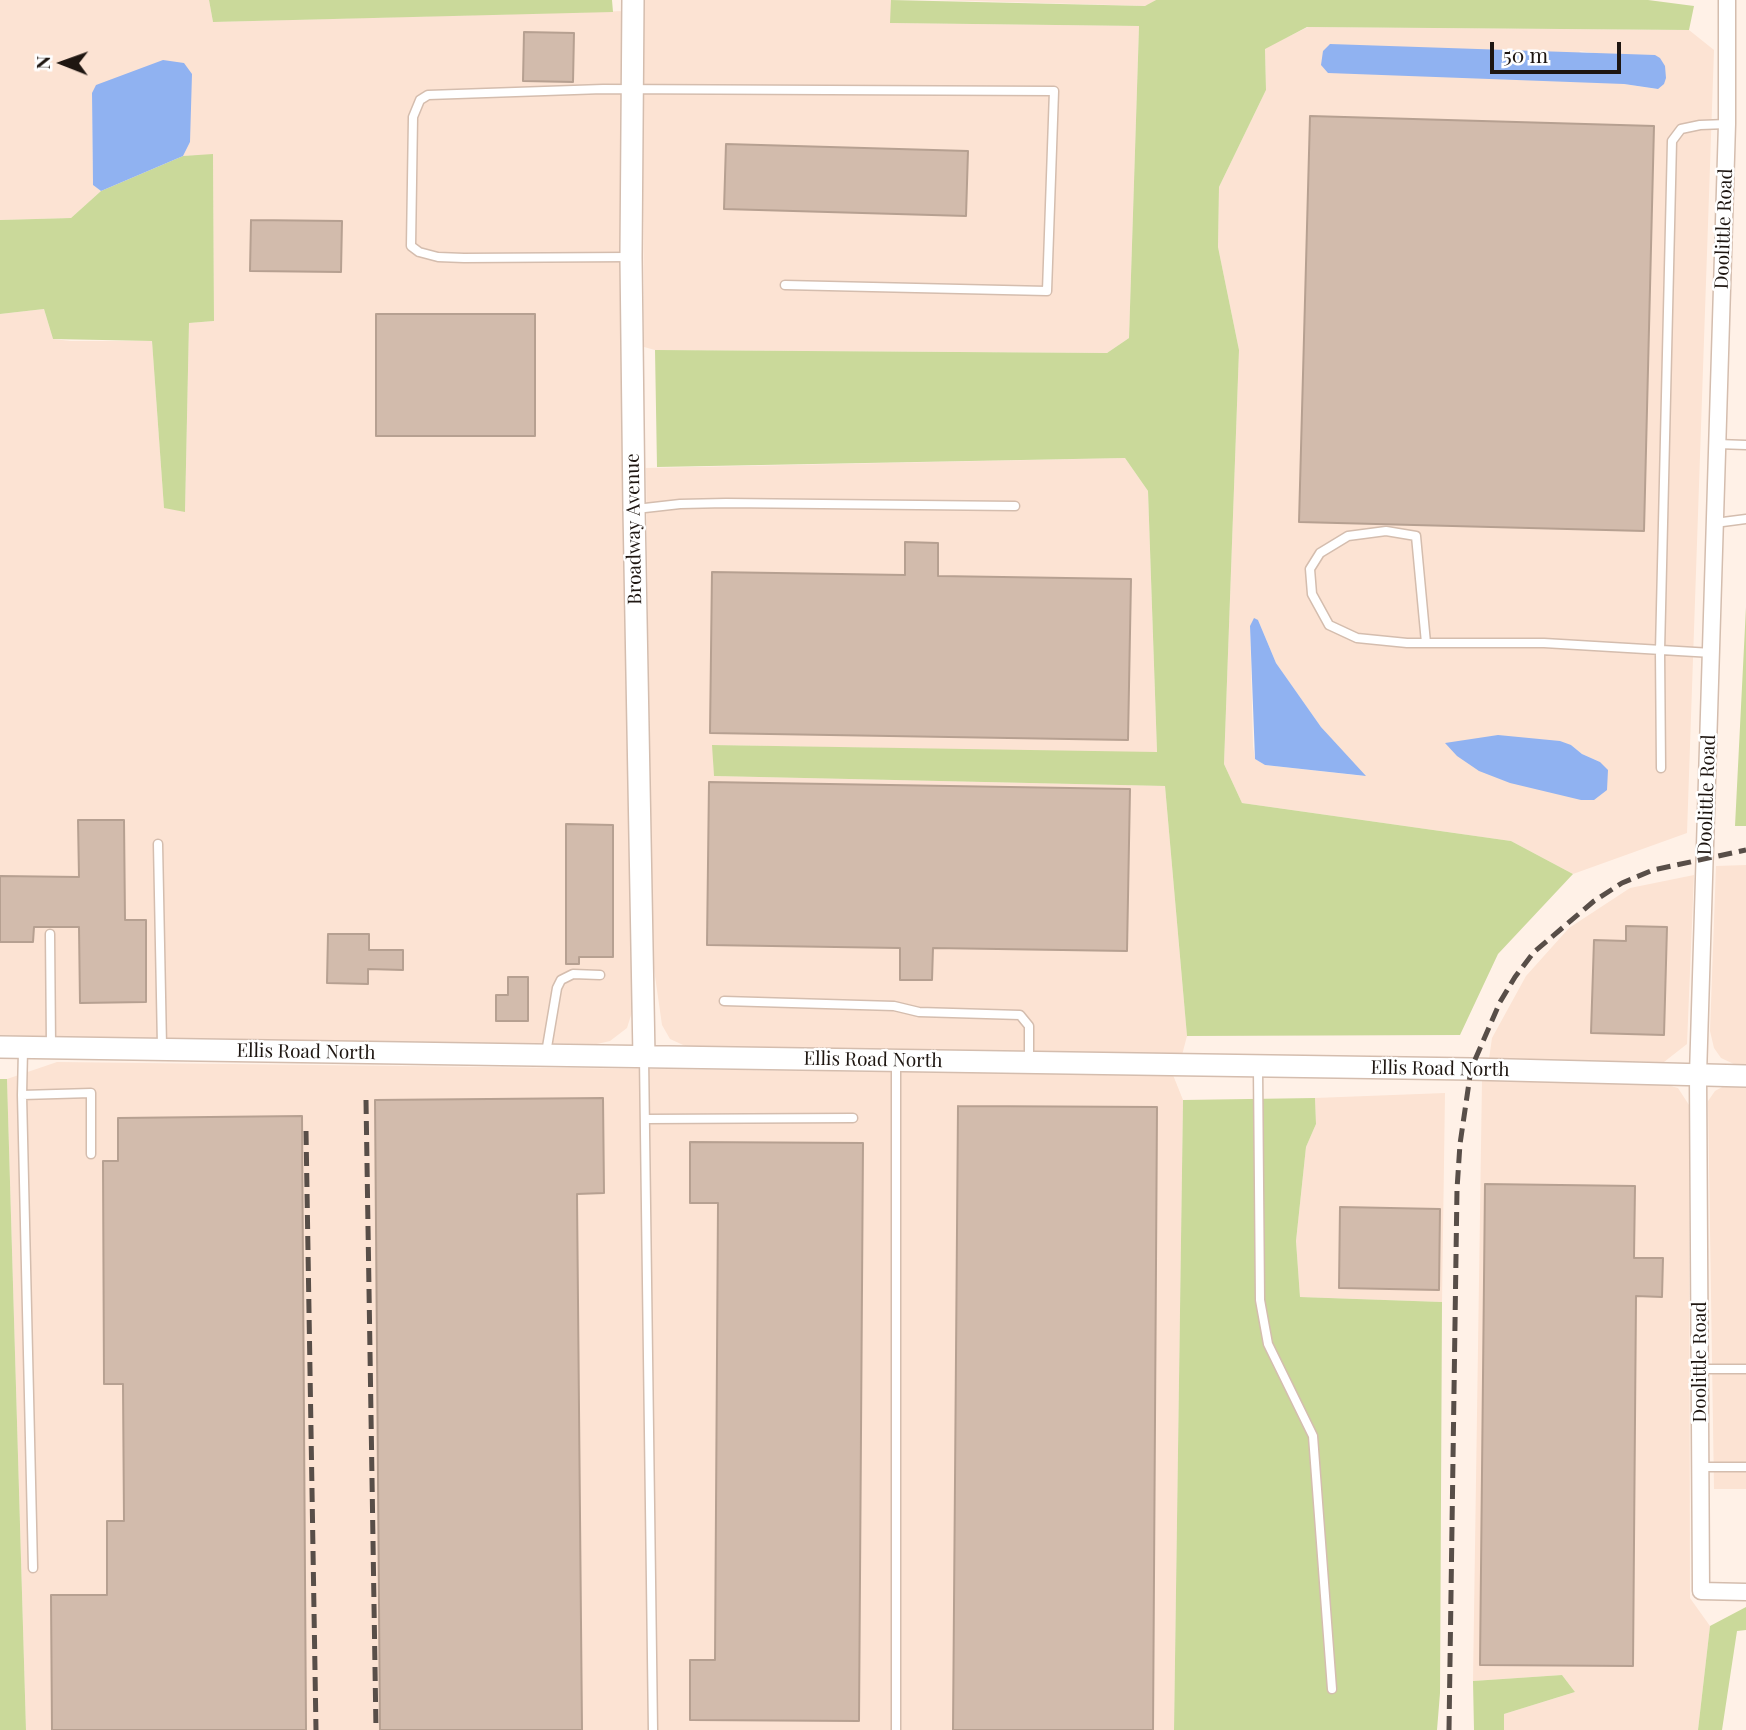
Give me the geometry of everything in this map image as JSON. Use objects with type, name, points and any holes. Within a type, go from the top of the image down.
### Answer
[{"type":"street","name":"Broadway Avenue","points":[[633,0],[631,257],[644,1057]]},
{"type":"street","name":"Doolittle Road","points":[[1727,0],[1727,124],[1698,1075],[1701,1591],[1746,1592]]},
{"type":"street","name":"Ellis Road North","points":[[0,1047],[1746,1076]]},
{"type":"lane","points":[[631,257],[438,257],[419,252],[411,246],[413,117],[420,100],[428,95],[632,90],[1054,91],[1047,291],[785,285]]},
{"type":"lane","points":[[1661,768],[1660,651],[1672,141],[1681,129],[1727,124]]},
{"type":"lane","points":[[1717,444],[1746,445]]},
{"type":"lane","points":[[634,509],[726,503],[1015,506]]},
{"type":"lane","points":[[1715,523],[1746,519]]},
{"type":"lane","points":[[1426,643],[1416,536],[1386,531],[1348,536],[1320,553],[1310,569],[1312,594],[1329,625],[1357,638],[1426,643],[1544,643],[1712,653]]},
{"type":"lane","points":[[158,844],[162,1049]]},
{"type":"lane","points":[[50,934],[51,1048]]},
{"type":"lane","points":[[545,1056],[557,988],[561,980],[573,974],[600,975]]},
{"type":"lane","points":[[724,1000],[894,1006],[919,1012],[1020,1015],[1029,1026],[1030,1063]]},
{"type":"lane","points":[[23,1047],[33,1568]]},
{"type":"lane","points":[[644,1057],[653,1730]]},
{"type":"lane","points":[[895,1061],[896,1730]]},
{"type":"lane","points":[[1258,1066],[1260,1300],[1268,1344],[1313,1436],[1332,1689]]},
{"type":"lane","points":[[22,1095],[91,1093],[91,1154]]},
{"type":"lane","points":[[645,1119],[853,1118]]},
{"type":"lane","points":[[1700,1369],[1746,1369]]},
{"type":"lane","points":[[1701,1467],[1746,1467]]},
{"type":"shaded area","points":[[0,0],[209,0],[213,22],[625,11],[625,449],[632,1012],[627,1028],[610,1041],[597,1044],[75,1040],[0,1035],[0,314],[44,309],[53,339],[152,341],[164,507],[185,511],[189,323],[214,321],[213,155],[183,156],[190,142],[92,93],[93,185],[101,191],[71,218],[0,220]]},
{"type":"shaded area","points":[[642,0],[891,0],[891,23],[1139,26],[1129,338],[1107,353],[655,350],[644,347]]},
{"type":"shaded area","points":[[936,0],[1156,0],[1146,6]]},
{"type":"shaded area","points":[[1308,27],[1689,30],[1714,50],[1687,833],[1573,874],[1511,841],[1242,803],[1224,764],[1239,350],[1218,247],[1219,187],[1266,90],[1265,48]],"holes":[[[1579,51],[1609,55],[1657,89],[1624,84]],[[1258,620],[1276,663],[1321,727],[1364,776],[1265,765],[1255,759],[1250,626]],[[1571,745],[1582,754],[1600,762],[1510,783]]]},
{"type":"shaded area","points":[[1125,458],[1148,491],[1157,753],[713,745],[714,776],[1165,786],[1187,1036],[1182,1055],[692,1049],[670,1039],[662,1025],[652,955],[646,468]]},
{"type":"shaded area","points":[[1746,865],[1746,1065],[1736,1065],[1721,1058],[1714,1048],[1710,1031],[1716,866]]},
{"type":"shaded area","points":[[1694,875],[1687,1044],[1664,1062],[1489,1059],[1492,1038],[1526,976],[1569,928],[1630,888]]},
{"type":"shaded area","points":[[57,1062],[1173,1075],[1183,1100],[1174,1730],[26,1730],[7,1079]]},
{"type":"shaded area","points":[[1482,1080],[1660,1083],[1678,1088],[1689,1105],[1690,1598],[1710,1626],[1698,1730],[1504,1730],[1504,1714],[1575,1692],[1562,1675],[1473,1681]]},
{"type":"shaded area","points":[[1724,1086],[1746,1086],[1746,1489],[1714,1489],[1708,1101],[1715,1091]]},
{"type":"shaded area","points":[[1445,1093],[1442,1302],[1300,1297],[1296,1241],[1306,1147],[1316,1124],[1315,1098]]},
{"type":"green space","points":[[209,0],[612,0],[613,12],[213,22]]},
{"type":"green space","points":[[891,0],[1145,6],[1156,0],[1648,0],[1694,6],[1689,30],[1307,27],[1265,49],[1266,90],[1219,187],[1218,247],[1239,350],[1224,764],[1242,803],[1511,841],[1573,874],[1498,954],[1460,1035],[1187,1036],[1165,786],[714,776],[712,745],[1157,752],[1148,491],[1125,458],[657,467],[655,350],[1107,353],[1129,338],[1139,26],[890,23]]},
{"type":"green space","points":[[213,154],[214,321],[189,323],[185,512],[164,508],[152,341],[53,339],[44,309],[0,314],[0,220],[71,218],[101,191],[183,156]]},
{"type":"green space","points":[[1746,607],[1746,826],[1735,826]]},
{"type":"green space","points":[[0,1079],[7,1079],[26,1730],[0,1730]]},
{"type":"green space","points":[[1315,1098],[1316,1124],[1306,1147],[1296,1241],[1300,1297],[1442,1302],[1440,1693],[1437,1730],[1174,1730],[1183,1100]]},
{"type":"green space","points":[[1746,1607],[1746,1630],[1737,1631],[1722,1730],[1698,1730],[1710,1626]]},
{"type":"green space","points":[[1562,1675],[1575,1692],[1504,1714],[1504,1730],[1474,1730],[1473,1681]]},
{"type":"water","points":[[1330,44],[1655,55],[1665,66],[1666,78],[1658,89],[1624,84],[1328,73],[1321,65],[1323,51]]},
{"type":"water","points":[[163,60],[184,63],[192,74],[190,142],[183,156],[101,191],[93,185],[92,93],[96,85]]},
{"type":"water","points":[[1254,618],[1258,620],[1276,663],[1321,727],[1366,776],[1265,765],[1255,759],[1250,626]]},
{"type":"water","points":[[1498,735],[1560,741],[1571,745],[1582,754],[1600,762],[1608,770],[1607,790],[1594,800],[1581,800],[1510,783],[1479,771],[1457,756],[1445,743]]},
{"type":"building","points":[[524,32],[574,33],[573,82],[523,81]]},
{"type":"building","points":[[1310,116],[1654,126],[1644,531],[1299,522]]},
{"type":"building","points":[[726,144],[968,151],[966,216],[724,209]]},
{"type":"building","points":[[251,220],[342,221],[341,272],[250,271]]},
{"type":"building","points":[[376,314],[535,314],[535,436],[376,436]]},
{"type":"building","points":[[905,542],[938,543],[938,576],[1131,579],[1128,740],[710,733],[712,572],[905,575]]},
{"type":"building","points":[[709,782],[1130,789],[1127,951],[933,948],[932,980],[900,980],[900,948],[707,945]]},
{"type":"building","points":[[78,820],[124,820],[125,920],[146,920],[146,1002],[80,1003],[79,927],[34,927],[33,942],[0,942],[0,876],[79,877]]},
{"type":"building","points":[[566,824],[613,825],[613,957],[579,957],[579,964],[566,964]]},
{"type":"building","points":[[1626,926],[1667,927],[1664,1035],[1591,1033],[1594,940],[1626,941]]},
{"type":"building","points":[[328,934],[369,934],[369,950],[403,950],[403,970],[368,969],[368,984],[327,983]]},
{"type":"building","points":[[508,977],[528,977],[528,1021],[496,1021],[496,995],[508,995]]},
{"type":"building","points":[[603,1098],[604,1193],[577,1194],[582,1730],[380,1730],[375,1100]]},
{"type":"building","points":[[958,1106],[1157,1107],[1153,1730],[953,1730]]},
{"type":"building","points":[[302,1116],[306,1730],[52,1730],[51,1595],[107,1595],[107,1521],[124,1521],[123,1384],[104,1384],[103,1161],[118,1161],[118,1118]]},
{"type":"building","points":[[690,1142],[863,1143],[859,1721],[690,1720],[690,1660],[715,1660],[718,1203],[690,1203]]},
{"type":"building","points":[[1485,1184],[1635,1186],[1634,1258],[1663,1258],[1662,1297],[1636,1296],[1633,1666],[1480,1665]]},
{"type":"building","points":[[1340,1207],[1440,1209],[1439,1290],[1339,1288]]},
{"type":"railway","points":[[1449,1730],[1457,1189],[1460,1144],[1471,1069],[1500,1002],[1515,977],[1534,952],[1594,901],[1622,883],[1653,870],[1746,850]]},
{"type":"railway","points":[[366,1100],[376,1730]]},
{"type":"railway","points":[[306,1131],[316,1730]]}]
